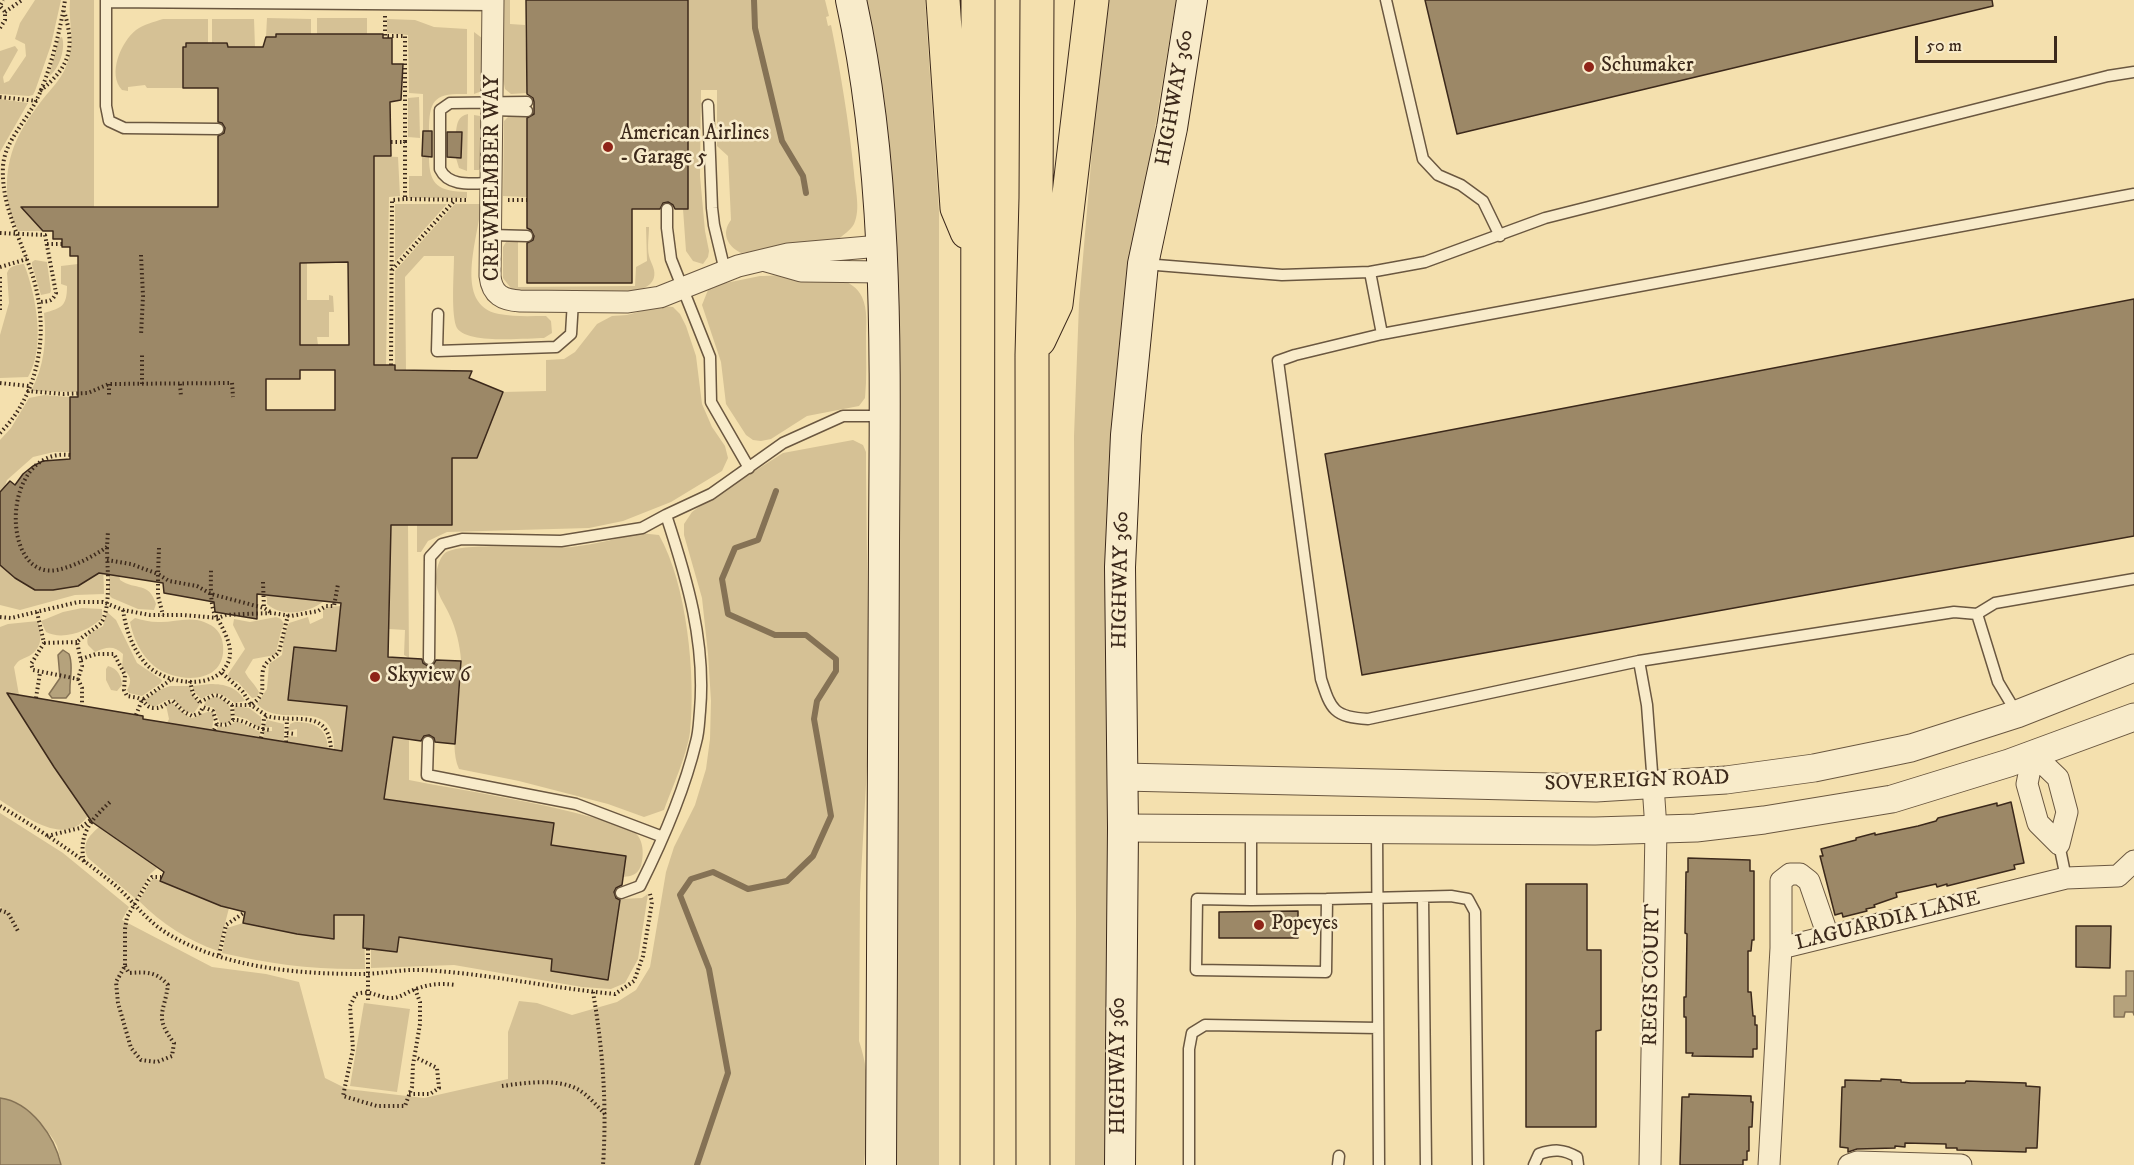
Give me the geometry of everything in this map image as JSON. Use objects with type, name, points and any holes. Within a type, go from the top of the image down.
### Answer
[{"type":"highway","points":[[943,0],[957,208],[979,262]]},
{"type":"highway","points":[[977,1165],[978,0]]},
{"type":"highway","points":[[1033,1165],[1032,355],[1037,0]]},
{"type":"highway","points":[[1032,355],[1056,304],[1092,0]]},
{"type":"main road","points":[[851,0],[861,47],[869,105],[881,259],[885,416],[881,1165]]},
{"type":"main road","name":"HIGHWAY 360","points":[[1120,1165],[1123,777],[1120,567],[1126,435],[1143,264],[1172,128],[1192,0]]},
{"type":"street","name":"CREWMEMBER WAY","points":[[493,3],[490,283],[500,297],[508,300],[628,302],[660,297],[738,266],[788,254],[881,259]]},
{"type":"street","name":"SOVEREIGN ROAD","points":[[1123,777],[1585,787],[1726,780],[1814,768],[1911,748],[2017,714],[2134,668]]},
{"type":"street","points":[[2017,714],[2033,754],[2058,778],[2067,812],[2059,844]]},
{"type":"street","points":[[1123,828],[1594,831],[1696,828],[1764,820],[1892,799],[2009,764],[2134,717]]},
{"type":"street","points":[[2033,754],[2027,784],[2038,823],[2059,844]]},
{"type":"street","name":"REGIS COURT","points":[[1650,1165],[1656,829],[1653,785]]},
{"type":"street","name":"LAGUARDIA LANE","points":[[1769,1165],[1781,948],[2066,879],[2118,876],[2134,861]]},
{"type":"street","points":[[1781,948],[1781,881],[1790,874],[1800,874],[1809,881],[1828,936]]},
{"type":"street","points":[[1849,1165],[1857,1162],[1961,1165]]},
{"type":"lane","points":[[1386,0],[1423,159],[1437,175],[1461,185],[1483,201],[1500,237]]},
{"type":"lane","points":[[218,129],[124,128],[110,120],[106,106],[106,1],[493,3]]},
{"type":"lane","points":[[1143,264],[1282,274],[1370,272],[1425,262],[1500,237],[1545,218],[2085,82],[2134,72]]},
{"type":"lane","points":[[492,183],[454,182],[445,178],[440,169],[440,110],[450,103],[526,106]]},
{"type":"lane","points":[[708,105],[712,208],[724,271]]},
{"type":"lane","points":[[2134,194],[1382,334],[1278,361],[1321,679],[1328,703],[1345,717],[1368,719],[1639,662],[1954,612],[1977,614],[1995,603],[2134,579]]},
{"type":"lane","points":[[667,209],[671,259],[710,357],[711,402],[749,468]]},
{"type":"lane","points":[[491,235],[527,236]]},
{"type":"lane","points":[[1370,272],[1382,334]]},
{"type":"lane","points":[[438,314],[437,351],[556,347],[571,334],[573,302]]},
{"type":"lane","points":[[429,659],[430,556],[442,544],[462,539],[561,541],[642,528],[711,494],[783,443],[843,416],[885,416]]},
{"type":"lane","points":[[621,893],[640,886],[647,873],[678,801],[697,741],[702,690],[699,645],[688,584],[666,515]]},
{"type":"lane","points":[[1977,614],[1998,682],[2017,714]]},
{"type":"lane","points":[[1639,662],[1647,705],[1653,785]]},
{"type":"lane","points":[[428,742],[427,775],[576,804],[663,837]]},
{"type":"lane","points":[[1251,828],[1251,900]]},
{"type":"lane","points":[[1377,829],[1378,1165]]},
{"type":"lane","points":[[2059,844],[2066,879]]},
{"type":"lane","points":[[1327,899],[1326,972],[1196,970],[1197,899],[1251,900],[1327,899],[1377,899],[1451,896],[1468,899],[1475,912],[1478,1165]]},
{"type":"lane","points":[[1423,897],[1426,1165]]},
{"type":"lane","points":[[1189,1165],[1189,1049],[1192,1034],[1205,1025],[1378,1028]]},
{"type":"lane","points":[[1534,1165],[1539,1154],[1552,1150],[1567,1151],[1577,1157],[1578,1165]]},
{"type":"path","points":[[0,28],[5,20],[5,12],[0,6],[3,0]]},
{"type":"path","points":[[5,12],[22,0]]},
{"type":"path","points":[[0,159],[37,100],[54,50],[65,0]]},
{"type":"path","points":[[385,4],[385,36],[405,36],[405,142]]},
{"type":"path","points":[[40,91],[52,82],[62,69],[69,52],[71,41],[63,10]]},
{"type":"path","points":[[0,96],[37,100]]},
{"type":"path","points":[[0,433],[9,424],[27,392],[39,361],[42,332],[40,302],[27,259],[7,210],[4,192],[5,153]]},
{"type":"path","points":[[391,365],[392,200],[405,200]]},
{"type":"path","points":[[392,270],[455,200]]},
{"type":"path","points":[[0,233],[45,235],[56,293],[50,302],[40,302]]},
{"type":"path","points":[[47,244],[62,244]]},
{"type":"path","points":[[141,255],[143,296],[141,335]]},
{"type":"path","points":[[0,267],[27,259]]},
{"type":"path","points":[[0,277],[0,311]]},
{"type":"path","points":[[142,355],[142,384]]},
{"type":"path","points":[[0,383],[29,386]]},
{"type":"path","points":[[27,392],[88,393],[110,384],[232,383],[232,398]]},
{"type":"path","points":[[110,384],[110,398]]},
{"type":"path","points":[[180,384],[181,398]]},
{"type":"path","points":[[37,459],[70,454]]},
{"type":"path","points":[[44,643],[77,642],[100,623],[105,615],[108,531]]},
{"type":"path","points":[[21,561],[40,569],[56,570],[89,558],[107,547]]},
{"type":"path","points":[[159,548],[158,596],[163,615]]},
{"type":"path","points":[[107,560],[131,564],[158,574],[169,581],[197,586],[211,594],[264,608],[272,613]]},
{"type":"path","points":[[123,610],[133,646],[147,666],[161,676],[190,681],[208,680],[222,674],[230,658],[228,640],[213,612],[211,568]]},
{"type":"path","points":[[262,582],[264,608]]},
{"type":"path","points":[[0,617],[11,618],[78,602],[107,604],[123,610],[150,615],[218,618],[226,615],[272,613],[288,615],[318,611],[326,606],[334,606],[339,584]]},
{"type":"path","points":[[37,612],[44,643],[31,664],[33,670],[78,680]]},
{"type":"path","points":[[232,705],[251,705],[258,700],[264,687],[263,668],[279,652],[288,615]]},
{"type":"path","points":[[77,642],[82,666],[78,680],[82,688],[82,705]]},
{"type":"path","points":[[81,659],[96,654],[114,654],[125,675],[124,690],[127,696],[142,700],[145,705],[153,709],[173,701],[184,712],[192,716],[200,713],[203,707]]},
{"type":"path","points":[[36,698],[40,672]]},
{"type":"path","points":[[222,674],[243,692],[251,705],[267,716],[320,722],[327,729],[331,750]]},
{"type":"path","points":[[136,715],[142,700],[172,679]]},
{"type":"path","points":[[190,681],[194,694],[203,707],[213,711],[217,724],[214,730]]},
{"type":"path","points":[[200,702],[214,695],[226,699],[232,705],[233,720]]},
{"type":"path","points":[[261,738],[264,718],[267,716]]},
{"type":"path","points":[[286,742],[287,719]]},
{"type":"path","points":[[217,724],[230,724],[233,720],[240,720],[271,730]]},
{"type":"path","points":[[287,733],[295,734]]},
{"type":"path","points":[[47,836],[80,828],[110,802]]},
{"type":"path","points":[[0,806],[47,836],[117,887],[134,906],[165,932],[219,956],[253,965],[303,973],[368,974],[419,970],[502,977],[615,994],[634,981],[643,956],[652,902],[647,873]]},
{"type":"path","points":[[84,863],[81,848],[93,818]]},
{"type":"path","points":[[125,966],[129,973],[146,972],[161,977],[168,985],[166,999],[160,1013],[163,1028],[174,1043],[172,1056],[157,1062],[141,1060],[131,1048],[118,1003],[116,982],[125,966],[127,917],[152,877],[161,877]]},
{"type":"path","points":[[0,910],[8,913],[18,931]]},
{"type":"path","points":[[219,956],[226,925],[245,912]]},
{"type":"path","points":[[368,948],[368,1000]]},
{"type":"path","points":[[415,989],[420,1002],[420,1024],[405,1106],[377,1106],[343,1096],[353,1049],[350,1006],[356,994],[368,991],[390,998],[402,997],[415,989],[440,983],[455,985]]},
{"type":"path","points":[[593,992],[601,1038],[606,1115],[603,1165]]},
{"type":"path","points":[[409,1094],[430,1094],[439,1088],[437,1068],[415,1057]]},
{"type":"path","points":[[502,1086],[554,1083],[577,1089],[606,1115]]},
{"type":"shaded area","points":[[35,0],[61,0],[51,45],[35,91],[29,96],[0,94],[0,51],[15,46],[18,50],[3,77],[4,83],[9,81],[26,56],[25,44],[15,39],[20,23]]},
{"type":"shaded area","points":[[70,0],[94,0],[94,207],[22,207],[43,231],[19,231],[8,201],[9,164],[21,131],[61,77],[69,59],[71,51]]},
{"type":"shaded area","points":[[504,0],[510,0],[510,24],[525,25],[527,93],[511,94],[505,89],[503,79]]},
{"type":"shaded area","points":[[688,0],[825,0],[829,16],[826,17],[828,26],[831,25],[844,99],[857,205],[854,224],[837,240],[741,253],[732,247],[726,234],[731,220],[728,156],[717,146],[717,90],[701,90],[700,176],[709,251],[703,264],[693,261],[686,251],[683,209],[688,209]]},
{"type":"shaded area","points":[[862,0],[925,0],[939,212],[939,1165],[896,1165],[897,682]]},
{"type":"shaded area","points":[[1105,0],[1176,0],[1133,261],[1108,1165],[1075,1165],[1074,436],[1079,304]]},
{"type":"shaded area","points":[[267,18],[311,19],[311,34],[266,37]]},
{"type":"shaded area","points":[[317,18],[367,18],[367,34],[317,34]]},
{"type":"shaded area","points":[[163,19],[208,19],[208,46],[186,43],[183,88],[147,88],[145,85],[128,87],[128,91],[122,90],[116,76],[116,67],[125,42],[139,28]]},
{"type":"shaded area","points":[[212,19],[254,19],[255,47],[228,47],[227,42],[214,42],[212,46]]},
{"type":"shaded area","points":[[387,19],[415,20],[434,27],[467,29],[467,94],[448,95],[436,100],[430,112],[429,131],[423,131],[423,94],[409,93],[408,35],[387,33]]},
{"type":"shaded area","points":[[474,32],[482,38],[482,91],[474,94]]},
{"type":"shaded area","points":[[62,37],[61,58],[56,69],[49,76],[59,38]]},
{"type":"shaded area","points":[[419,97],[420,138],[408,137],[408,98]]},
{"type":"shaded area","points":[[0,99],[28,103],[0,152]]},
{"type":"shaded area","points":[[468,114],[467,171],[459,168],[456,158],[462,132],[456,132],[460,118]]},
{"type":"shaded area","points":[[474,115],[480,116],[482,121],[479,170],[474,170]]},
{"type":"shaded area","points":[[509,116],[527,116],[527,197],[503,196],[504,121]]},
{"type":"shaded area","points":[[374,156],[398,157],[400,196],[389,197],[386,365],[374,366]]},
{"type":"shaded area","points":[[422,157],[429,157],[431,175],[438,185],[449,190],[467,192],[467,198],[409,198],[409,176],[422,176]]},
{"type":"shaded area","points":[[395,204],[447,204],[395,262]]},
{"type":"shaded area","points":[[455,204],[481,204],[472,268],[472,284],[476,298],[485,308],[499,314],[546,316],[551,321],[552,333],[544,338],[496,339],[470,336],[461,332],[456,326],[454,311],[454,256],[424,256],[405,277],[406,371],[395,371],[395,271]]},
{"type":"shaded area","points":[[646,227],[649,227],[648,253],[654,268],[654,275],[648,286],[639,290],[629,293],[514,292],[503,278],[503,247],[506,242],[518,242],[518,287],[635,286],[636,267],[647,261]]},
{"type":"shaded area","points":[[35,260],[47,262],[50,293],[41,295],[32,265]]},
{"type":"shaded area","points":[[300,263],[307,263],[307,300],[329,300],[329,295],[333,296],[334,312],[329,312],[329,337],[317,337],[318,345],[300,345]]},
{"type":"shaded area","points":[[24,264],[35,305],[37,351],[28,377],[0,378],[0,335],[9,303],[7,273],[12,267]]},
{"type":"shaded area","points":[[78,264],[78,379],[90,390],[31,391],[44,353],[44,313],[59,308],[66,298],[67,286],[61,284],[61,266]]},
{"type":"shaded area","points":[[816,275],[844,281],[855,287],[862,297],[866,323],[865,398],[859,406],[807,416],[771,439],[761,441],[753,440],[746,435],[726,404],[721,362],[702,305],[708,290],[716,285],[760,276]]},
{"type":"shaded area","points":[[661,306],[673,307],[680,314],[686,326],[696,356],[702,404],[712,427],[725,446],[728,458],[722,471],[671,502],[623,521],[589,528],[447,532],[428,541],[421,552],[417,552],[417,525],[452,525],[452,458],[477,458],[503,392],[546,391],[546,360],[564,359],[575,352],[597,324],[612,316],[627,315]]},
{"type":"shaded area","points":[[44,395],[70,397],[70,452],[54,452],[33,457],[7,480],[0,500],[0,440],[11,428],[29,398]]},
{"type":"shaded area","points":[[853,440],[863,445],[866,452],[869,730],[860,893],[859,1041],[868,1087],[864,1165],[61,1165],[57,1146],[41,1123],[25,1109],[0,1098],[0,909],[2,908],[0,907],[0,813],[63,853],[129,907],[122,920],[212,967],[266,974],[299,982],[325,1078],[347,1089],[424,1098],[508,1079],[508,1032],[519,1001],[537,1003],[572,1015],[617,1002],[636,990],[650,967],[666,872],[674,847],[695,805],[706,769],[710,739],[711,701],[702,598],[684,535],[684,524],[692,512],[700,506],[783,453]]},
{"type":"shaded area","points":[[391,525],[408,525],[409,658],[404,655],[405,630],[389,629]]},
{"type":"shaded area","points":[[639,533],[659,535],[669,555],[683,604],[690,658],[692,709],[690,732],[683,761],[664,810],[644,817],[608,804],[519,781],[459,769],[456,758],[455,731],[461,660],[454,626],[436,584],[437,568],[443,555],[454,549],[468,547],[572,547]]},
{"type":"shaded area","points":[[0,549],[103,561],[104,594],[75,595],[20,610],[0,605]]},
{"type":"shaded area","points":[[109,565],[119,572],[120,580],[150,592],[156,604],[154,610],[138,609],[109,595]]},
{"type":"shaded area","points":[[264,595],[324,601],[303,611],[288,612],[280,611],[267,604],[267,598]]},
{"type":"shaded area","points":[[341,606],[336,651],[294,647],[288,700],[347,706],[342,750],[334,750],[332,733],[326,723],[306,716],[280,715],[257,704],[267,689],[269,664],[282,655],[284,636],[289,623],[308,617],[310,624],[323,618],[323,610],[328,607]]},
{"type":"shaded area","points":[[82,608],[102,609],[102,618],[83,631],[68,635],[53,635],[46,632],[41,621],[63,612]]},
{"type":"shaded area","points":[[107,612],[116,620],[137,663],[162,680],[142,696],[129,693],[127,690],[130,680],[129,675],[122,668],[123,654],[110,648],[95,652],[88,645],[89,635],[103,626]]},
{"type":"shaded area","points":[[276,617],[284,624],[275,655],[253,659],[245,672],[259,692],[257,697],[252,698],[238,682],[229,678],[228,674],[245,649],[233,625],[234,619],[250,622]]},
{"type":"shaded area","points":[[135,618],[158,622],[198,620],[211,626],[217,630],[223,645],[222,658],[217,668],[209,674],[187,678],[164,672],[154,666],[145,657],[133,634],[130,622]]},
{"type":"shaded area","points":[[38,621],[41,636],[37,649],[14,667],[19,695],[8,694],[88,816],[78,825],[68,829],[44,826],[0,800],[0,627]]},
{"type":"shaded area","points":[[63,650],[69,654],[70,659],[70,693],[66,698],[52,698],[49,694],[60,678],[58,655]]},
{"type":"shaded area","points":[[108,666],[117,671],[121,678],[122,685],[117,691],[111,690],[106,680]]},
{"type":"shaded area","points":[[210,684],[230,687],[238,692],[245,701],[235,703],[215,693],[201,699],[193,690],[193,686]]},
{"type":"shaded area","points":[[170,686],[190,686],[192,694],[200,704],[194,713],[186,712],[173,699],[154,707],[146,703],[145,700],[157,691]]},
{"type":"shaded area","points":[[215,697],[224,700],[230,708],[231,721],[226,724],[220,723],[214,708],[204,705],[208,699]]},
{"type":"shaded area","points":[[171,702],[190,718],[208,712],[214,714],[212,730],[167,723],[169,719],[166,705]]},
{"type":"shaded area","points":[[235,706],[249,708],[261,717],[261,726],[257,727],[247,719],[235,716]]},
{"type":"shaded area","points":[[267,720],[284,724],[284,742],[263,738],[264,731],[272,731],[272,727],[264,727]]},
{"type":"shaded area","points":[[237,721],[260,732],[260,738],[216,731],[218,726],[226,727]]},
{"type":"shaded area","points":[[308,723],[319,728],[325,736],[328,749],[287,742],[288,736],[297,737],[297,729],[288,731],[290,724]]},
{"type":"shaded area","points":[[393,737],[409,739],[409,780],[549,807],[620,825],[630,829],[640,839],[643,857],[641,866],[634,874],[623,877],[626,856],[551,845],[553,823],[384,799]]},
{"type":"shaded area","points":[[99,827],[157,868],[150,874],[136,899],[88,858],[86,844],[89,837]]},
{"type":"shaded area","points":[[153,878],[229,908],[218,951],[176,930],[139,901]]},
{"type":"shaded area","points":[[648,894],[638,959],[625,983],[611,989],[582,987],[454,965],[371,968],[371,949],[397,952],[399,937],[552,959],[551,971],[608,980],[620,899],[642,898]]},
{"type":"shaded area","points":[[334,906],[344,915],[364,915],[365,969],[293,966],[222,953],[227,928],[243,923],[297,934],[333,938]]},
{"type":"shaded area","points":[[2126,971],[2134,971],[2134,1015],[2133,1012],[2125,1012],[2124,1017],[2114,1017],[2114,996],[2126,996]]},
{"type":"shaded area","points":[[364,1003],[410,1009],[397,1092],[350,1086]]},
{"type":"shaded area","points":[[0,1098],[22,1106],[40,1122],[53,1143],[61,1165],[0,1165]]},
{"type":"building","name":"American Airlines - Garage 5","points":[[526,0],[688,0],[688,209],[675,209],[668,202],[663,203],[660,209],[632,209],[632,283],[527,283],[527,243],[533,240],[534,236],[527,228],[527,118],[534,114],[534,102],[533,98],[527,94]]},
{"type":"building","name":"Schumaker","points":[[1425,0],[1992,0],[1993,6],[1457,134]]},
{"type":"building","name":"Skyview 6","points":[[276,34],[383,34],[383,38],[392,38],[392,64],[403,64],[401,100],[390,102],[391,156],[374,156],[374,365],[395,365],[395,370],[472,371],[469,378],[503,392],[477,458],[452,458],[452,525],[391,525],[388,657],[422,659],[423,663],[428,666],[433,665],[436,660],[461,661],[455,744],[435,742],[434,738],[429,735],[424,736],[421,741],[393,737],[384,799],[554,823],[551,845],[626,856],[622,885],[614,892],[616,898],[620,900],[608,980],[551,971],[552,959],[399,937],[397,952],[363,948],[364,915],[334,915],[334,939],[243,923],[245,912],[221,906],[160,881],[164,872],[92,822],[7,693],[143,716],[143,719],[342,751],[347,706],[288,700],[294,647],[336,651],[341,603],[257,594],[257,619],[215,612],[214,602],[164,593],[163,583],[99,573],[78,586],[35,590],[15,578],[0,565],[0,492],[10,481],[15,485],[23,474],[43,461],[70,459],[70,397],[78,397],[78,256],[70,256],[70,247],[62,247],[62,239],[53,239],[53,231],[43,231],[21,207],[218,207],[218,136],[224,133],[225,128],[222,123],[218,122],[218,88],[183,88],[183,47],[186,47],[186,43],[227,43],[228,47],[263,47],[266,37],[276,37]],"holes":[[[348,262],[349,345],[300,345],[300,263]],[[300,370],[335,370],[335,410],[266,410],[266,379],[300,379]]]},
{"type":"building","points":[[423,131],[432,131],[432,157],[422,156]]},
{"type":"building","points":[[447,132],[462,132],[461,158],[447,157]]},
{"type":"building","points":[[2134,299],[2134,536],[1362,675],[1325,454]]},
{"type":"building","points":[[2011,802],[2024,863],[2014,865],[2015,869],[1947,886],[1947,884],[1937,887],[1936,884],[1896,893],[1897,897],[1874,905],[1875,907],[1866,909],[1867,911],[1843,917],[1842,913],[1835,915],[1820,856],[1823,856],[1821,849],[1875,833],[1875,835],[1918,826],[1936,821],[1938,818],[1997,803],[1997,806]]},
{"type":"building","points":[[1688,858],[1750,860],[1750,871],[1754,871],[1754,940],[1752,940],[1751,951],[1748,951],[1748,992],[1751,992],[1753,1016],[1755,1016],[1755,1025],[1757,1025],[1757,1049],[1753,1049],[1753,1057],[1692,1056],[1693,1053],[1686,1053],[1684,997],[1686,997],[1687,934],[1685,933]]},
{"type":"building","points":[[1526,884],[1587,884],[1587,950],[1601,950],[1601,1030],[1596,1031],[1596,1127],[1526,1127]]},
{"type":"building","name":"Popeyes","points":[[1298,911],[1298,938],[1219,938],[1219,912]]},
{"type":"building","points":[[2076,926],[2111,926],[2110,968],[2076,967]]},
{"type":"building","points":[[1881,1079],[1911,1083],[1965,1083],[1966,1081],[2026,1083],[2026,1086],[2040,1087],[2037,1148],[2026,1148],[2026,1152],[1957,1150],[1957,1148],[1946,1148],[1946,1144],[1905,1143],[1905,1147],[1857,1149],[1848,1152],[1848,1148],[1840,1147],[1842,1087],[1845,1087],[1845,1080],[1881,1081]]},
{"type":"building","points":[[1689,1094],[1751,1096],[1751,1102],[1753,1102],[1752,1127],[1749,1127],[1749,1151],[1747,1151],[1747,1160],[1743,1160],[1743,1165],[1680,1165],[1682,1097],[1689,1097]]},
{"type":"waterway","points":[[754,0],[755,28],[782,141],[803,176],[806,193]]},
{"type":"waterway","points":[[697,1165],[728,1073],[709,969],[680,895],[691,879],[713,872],[748,889],[787,881],[813,856],[831,816],[814,719],[817,701],[836,671],[836,659],[806,635],[775,635],[728,614],[722,579],[735,548],[758,540],[776,491]]},
{"type":"place","name":"Schumaker","points":[[1589,67]]},
{"type":"place","name":"American Airlines - Garage 5","points":[[608,147]]},
{"type":"place","name":"Skyview 6","points":[[375,677]]},
{"type":"place","name":"Popeyes","points":[[1259,925]]}]
